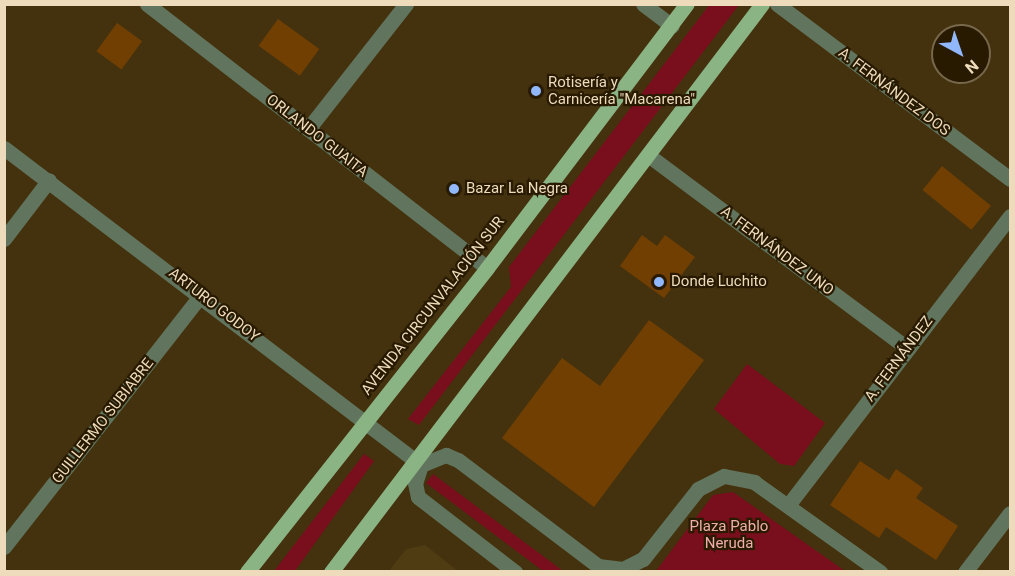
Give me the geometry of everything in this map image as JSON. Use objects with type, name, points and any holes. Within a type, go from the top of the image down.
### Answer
[{"type":"main road","name":"AVENIDA CIRCUNVALACIÓN SUR","points":[[247,572],[487,268],[687,4]]},
{"type":"main road","points":[[331,572],[418,463],[762,4]]},
{"type":"street","name":"ORLANDO GUAITA","points":[[147,4],[487,268]]},
{"type":"street","points":[[309,129],[406,4]]},
{"type":"street","points":[[643,4],[672,26]]},
{"type":"street","name":"A. FERNÁNDEZ DOS","points":[[777,4],[1011,179]]},
{"type":"street","name":"ARTURO GODOY","points":[[4,148],[201,295],[418,463]]},
{"type":"street","name":"A. FERNÁNDEZ UNO","points":[[648,155],[907,348]]},
{"type":"street","points":[[4,238],[49,180]]},
{"type":"street","name":"A. FERNÁNDEZ","points":[[789,504],[1011,216]]},
{"type":"street","name":"GUILLERMO SUBIABRE","points":[[4,547],[201,295]]},
{"type":"street","points":[[515,572],[418,497],[415,483],[418,463],[446,455],[458,460],[598,566],[623,569],[643,558],[698,489],[724,476],[754,482],[789,504],[880,572]]},
{"type":"street","points":[[965,572],[1011,513]]},
{"type":"shaded area","points":[[425,545],[458,571],[389,571],[406,549]]},
{"type":"green space","points":[[710,4],[739,5],[419,425],[408,419],[511,287],[509,267]]},
{"type":"green space","points":[[747,364],[825,423],[794,466],[780,464],[714,409]]},
{"type":"green space","points":[[364,454],[374,461],[295,571],[274,571]]},
{"type":"green space","points":[[433,474],[563,571],[543,571],[426,483]]},
{"type":"green space","name":"Plaza Pablo Neruda","points":[[733,492],[845,571],[656,571],[713,495]]},
{"type":"building","points":[[278,19],[319,49],[300,76],[259,46]]},
{"type":"building","points":[[117,23],[142,41],[122,70],[96,51]]},
{"type":"building","points":[[942,166],[991,206],[971,230],[922,190]]},
{"type":"building","name":"Donde Luchito","points":[[642,235],[657,246],[665,235],[695,257],[664,298],[620,266]]},
{"type":"building","points":[[649,320],[704,360],[594,507],[502,438],[562,358],[600,386]]},
{"type":"building","points":[[860,461],[889,480],[896,469],[923,488],[916,498],[958,526],[936,560],[886,527],[879,538],[830,505]]},
{"type":"place","name":"Rotisería y Carnicería \"Macarena\"","points":[[536,91]]},
{"type":"place","name":"Bazar La Negra","points":[[454,189]]},
{"type":"place","name":"Donde Luchito","points":[[659,282]]}]
